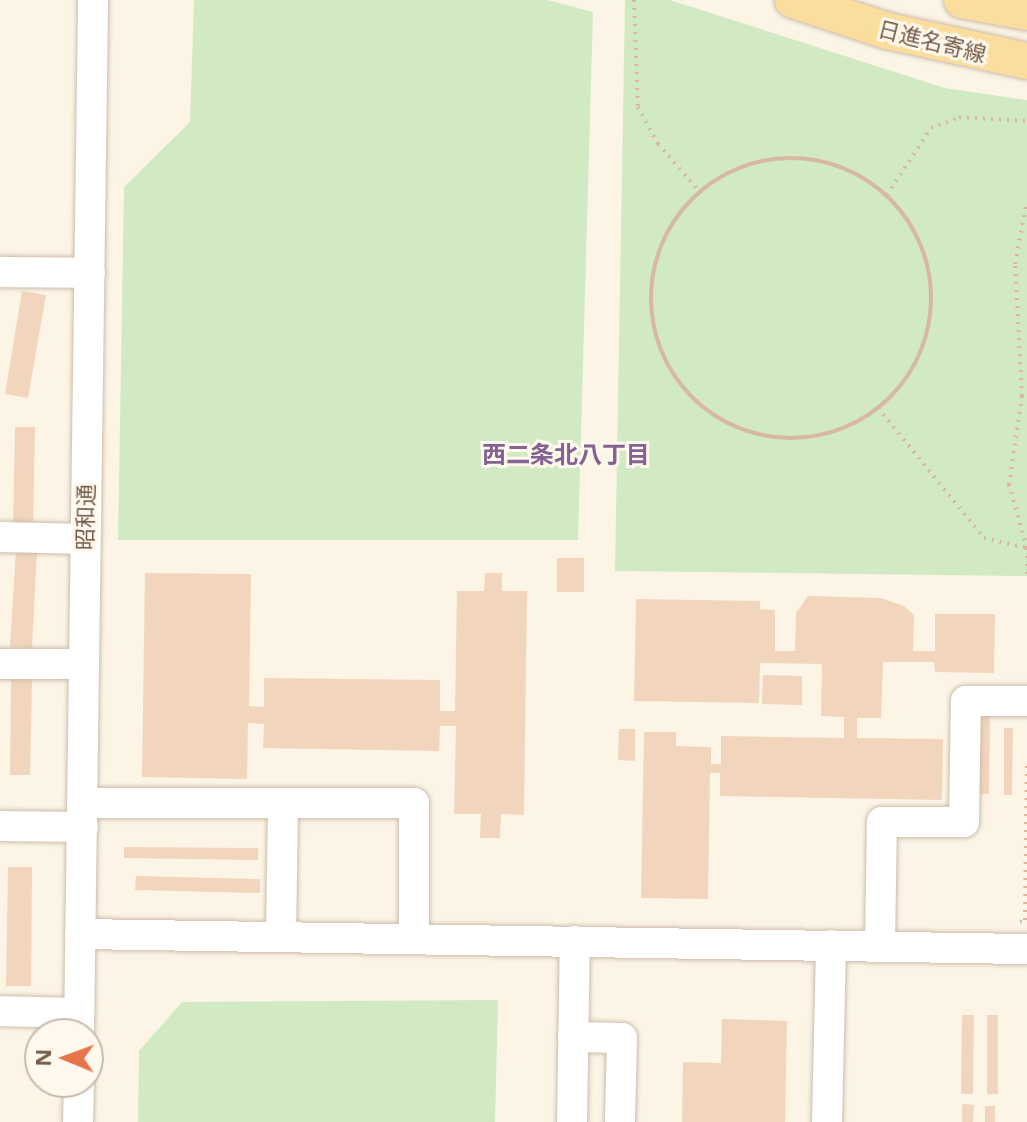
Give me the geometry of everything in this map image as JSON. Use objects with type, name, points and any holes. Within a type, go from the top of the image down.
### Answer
[{"type":"main road","name":"日進名寄線","points":[[793,0],[888,31],[1027,61]]},
{"type":"main road","points":[[962,0],[1027,12]]},
{"type":"street","name":"昭和通","points":[[79,1018],[93,0]]},
{"type":"street","points":[[0,272],[90,273]]},
{"type":"street","points":[[0,537],[85,539]]},
{"type":"street","points":[[0,664],[84,664]]},
{"type":"street","points":[[880,946],[882,822],[964,822],[966,701],[1027,701]]},
{"type":"street","points":[[281,936],[283,803]]},
{"type":"street","points":[[0,826],[83,815],[283,803],[414,803],[414,938]]},
{"type":"street","points":[[80,934],[880,946],[1020,936]]},
{"type":"street","points":[[572,1122],[575,941]]},
{"type":"street","points":[[827,1122],[831,945]]},
{"type":"street","points":[[0,1011],[46,1018]]},
{"type":"street","points":[[573,1037],[622,1038],[620,1122]]},
{"type":"street","points":[[78,1122],[79,1098]]},
{"type":"path","points":[[634,0],[638,107],[658,144],[699,191]]},
{"type":"path","points":[[887,195],[931,128],[959,117],[1027,121]]},
{"type":"path","points":[[779,157],[837,165],[887,195],[918,238],[931,290],[924,343],[913,368],[878,408],[830,433],[776,438],[724,422],[683,388],[657,340],[651,286],[666,234],[699,191],[723,174],[779,157]]},
{"type":"path","points":[[1027,201],[1015,264],[1022,396],[1009,485],[1027,548],[1027,577]]},
{"type":"path","points":[[878,408],[984,538],[1027,548]]},
{"type":"path","points":[[1020,936],[1025,920],[1027,766]]},
{"type":"green space","points":[[194,0],[547,0],[593,12],[578,540],[118,540],[124,187],[190,122]]},
{"type":"green space","points":[[625,0],[670,0],[945,88],[1027,100],[1027,576],[615,571]]},
{"type":"green space","points":[[498,1000],[495,1122],[138,1122],[139,1051],[182,1002]]},
{"type":"building","points":[[22,291],[46,295],[28,398],[5,394]]},
{"type":"building","points":[[15,427],[35,427],[33,530],[13,530]]},
{"type":"building","points":[[16,549],[37,551],[32,648],[10,647]]},
{"type":"building","points":[[557,558],[584,558],[584,592],[557,592]]},
{"type":"building","points":[[145,573],[251,574],[249,706],[264,707],[264,678],[440,680],[440,711],[455,711],[457,591],[484,591],[485,573],[502,573],[502,591],[527,591],[524,815],[501,814],[500,838],[480,838],[481,814],[454,814],[456,726],[440,726],[439,751],[263,748],[264,724],[248,723],[247,779],[142,777]]},
{"type":"building","points":[[808,596],[881,598],[904,606],[914,615],[913,651],[935,651],[935,614],[995,614],[994,673],[935,672],[934,662],[883,662],[881,718],[857,718],[857,738],[943,739],[942,800],[720,796],[720,773],[710,773],[708,899],[641,898],[644,732],[676,732],[676,746],[711,747],[711,764],[721,764],[721,736],[844,738],[844,717],[821,716],[822,664],[760,663],[759,703],[634,701],[636,599],[760,601],[760,609],[775,610],[775,651],[795,651],[796,613]]},
{"type":"building","points":[[763,675],[802,676],[802,705],[762,704]]},
{"type":"building","points":[[11,678],[32,679],[30,775],[10,775]]},
{"type":"building","points":[[979,715],[990,715],[989,794],[978,794]]},
{"type":"building","points":[[1004,728],[1013,728],[1012,795],[1004,795]]},
{"type":"building","points":[[619,729],[635,729],[635,761],[618,760]]},
{"type":"building","points":[[124,847],[258,848],[258,860],[124,858]]},
{"type":"building","points":[[8,867],[32,867],[31,986],[6,986]]},
{"type":"building","points":[[136,876],[260,879],[260,893],[135,890]]},
{"type":"building","points":[[962,1015],[974,1015],[973,1094],[961,1094]]},
{"type":"building","points":[[987,1015],[998,1015],[998,1094],[987,1094]]},
{"type":"building","points":[[722,1019],[787,1021],[785,1122],[682,1122],[683,1062],[721,1063]]},
{"type":"building","points":[[962,1104],[974,1105],[973,1122],[962,1122]]},
{"type":"building","points":[[985,1106],[995,1106],[995,1122],[985,1122]]},
{"type":"district","name":"西二条北八丁目","points":[[566,454]]}]
